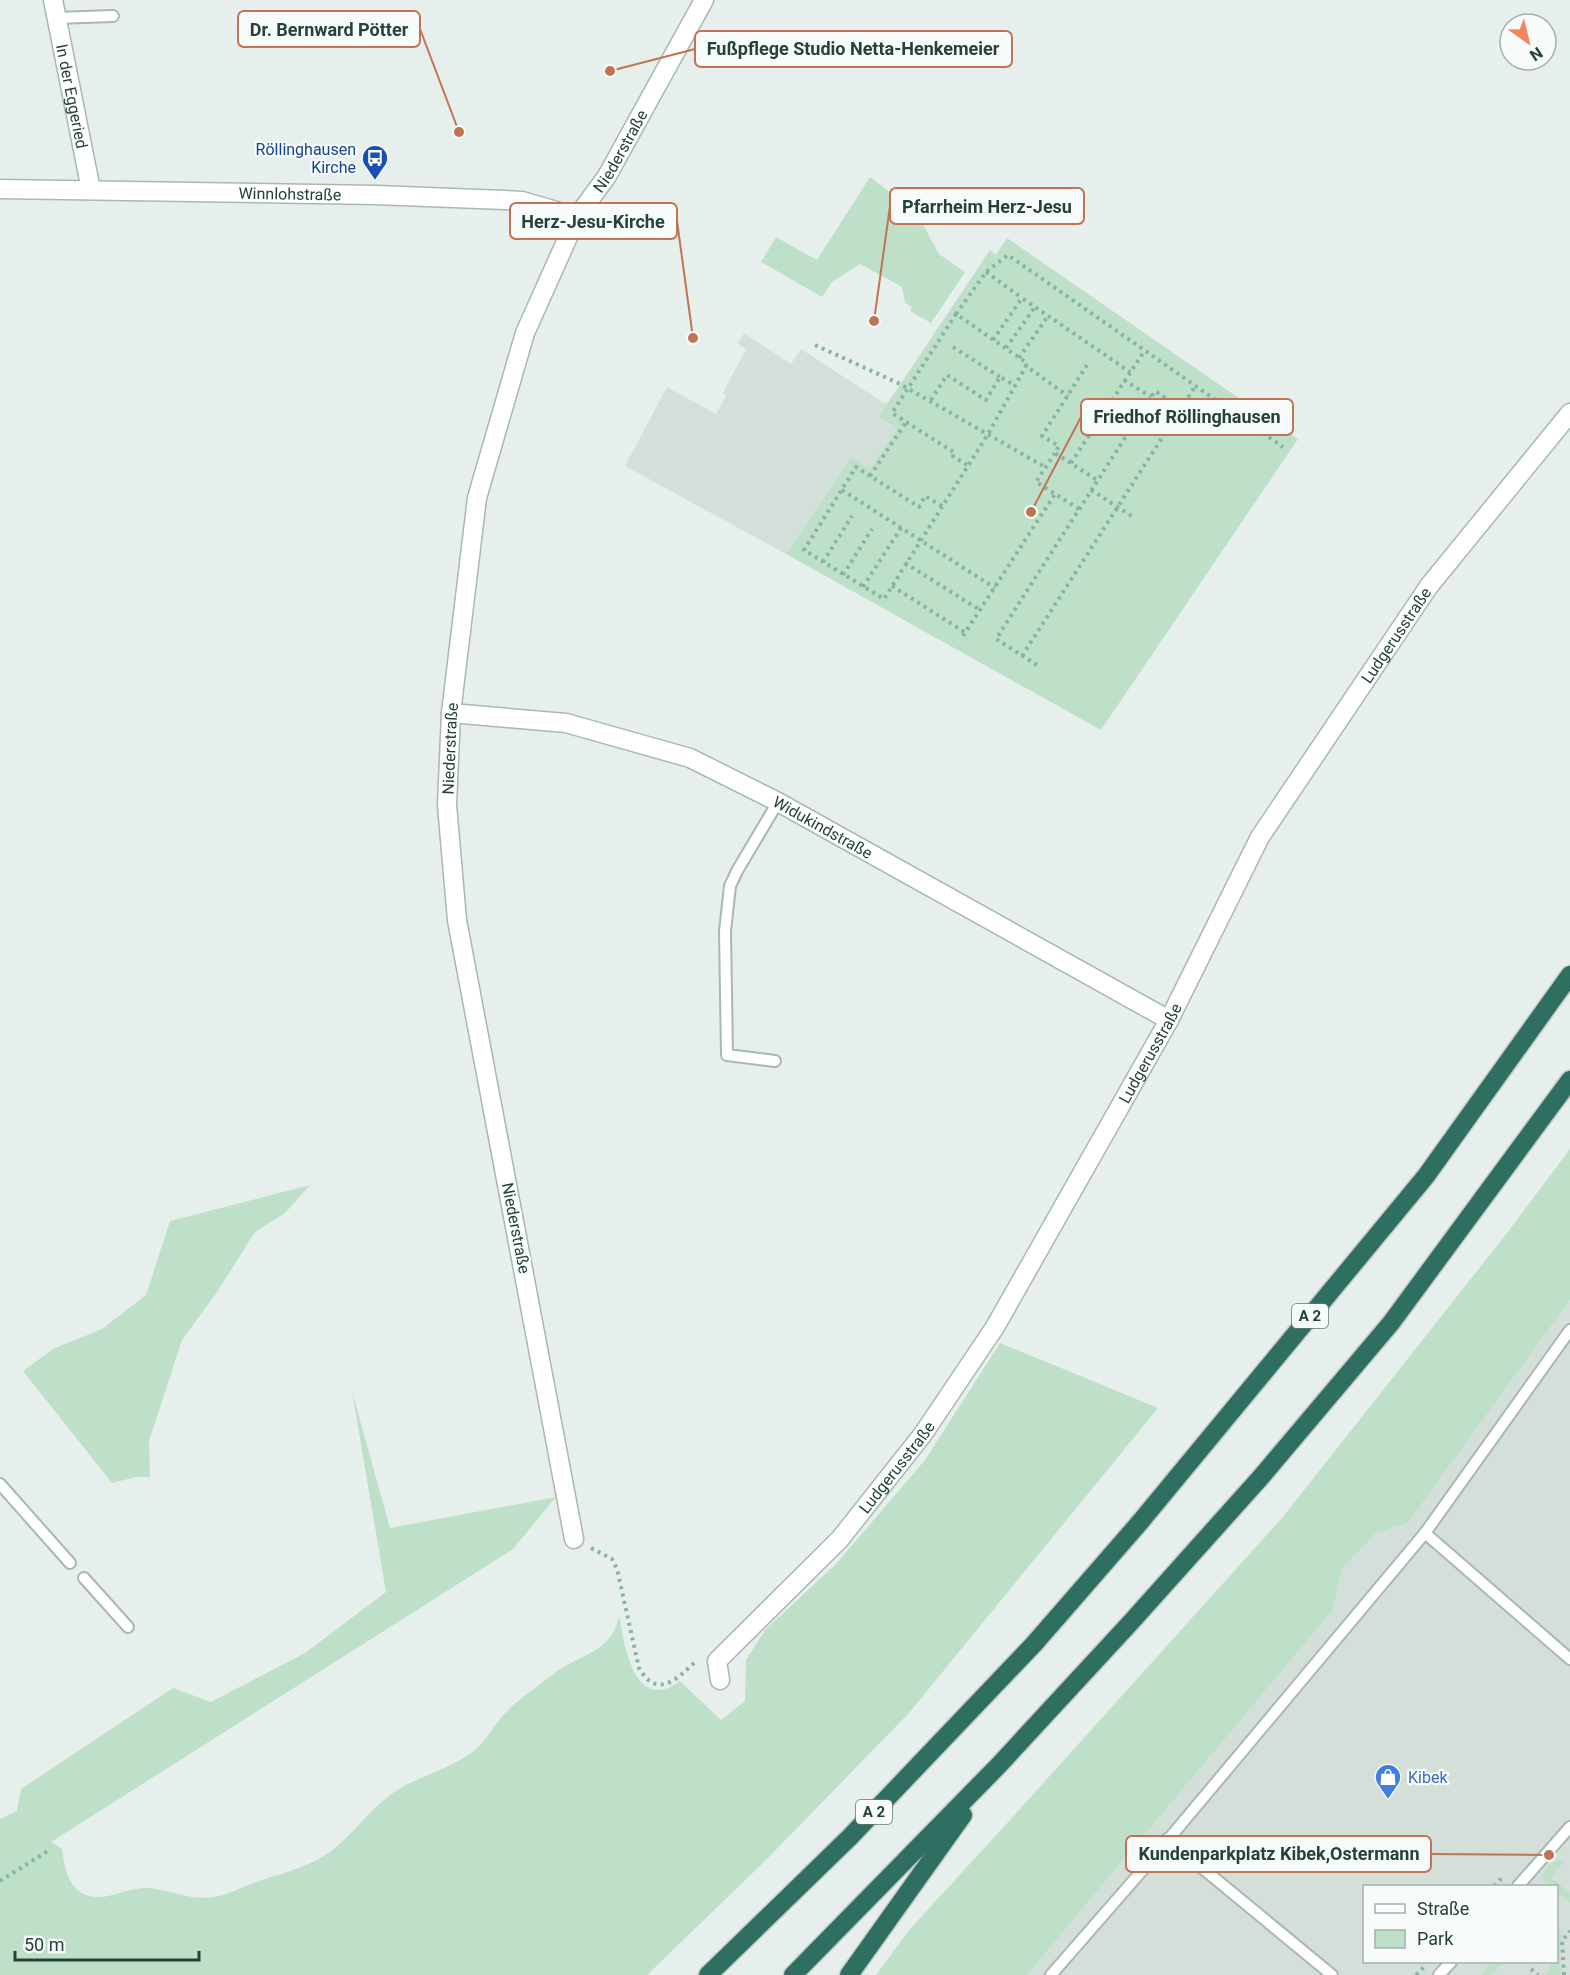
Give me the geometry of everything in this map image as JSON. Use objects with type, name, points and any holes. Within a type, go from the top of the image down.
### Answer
[{"type":"highway","name":"A 2","points":[[708,1975],[858,1829],[1034,1644],[1141,1521],[1426,1176],[1570,975]]},
{"type":"highway","points":[[794,1975],[999,1765],[1253,1485],[1390,1323],[1570,1080]]},
{"type":"highway","points":[[849,1975],[999,1765]]},
{"type":"street","name":"In der Eggeried","points":[[53,0],[91,190]]},
{"type":"street","name":"Niederstraße","points":[[574,1539],[458,920],[447,805],[451,713],[477,498],[525,333],[577,217],[607,176],[704,0]]},
{"type":"street","name":"Winnlohstraße","points":[[0,189],[376,195],[504,200],[522,201],[577,217]]},
{"type":"street","name":"Ludgerusstraße","points":[[717,1661],[840,1539],[923,1434],[995,1326],[1169,1020],[1260,837],[1429,586],[1570,413]]},
{"type":"street","name":"Widukindstraße","points":[[451,713],[566,723],[690,758],[778,802],[1169,1020]]},
{"type":"street","points":[[717,1661],[720,1680]]},
{"type":"lane","points":[[56,18],[113,16]]},
{"type":"lane","points":[[775,1061],[727,1055],[725,931],[730,886],[778,802]]},
{"type":"lane","points":[[1051,1975],[1425,1533],[1570,1329]]},
{"type":"lane","points":[[0,1484],[70,1563]]},
{"type":"lane","points":[[1425,1533],[1570,1659]]},
{"type":"lane","points":[[84,1578],[128,1627]]},
{"type":"lane","points":[[1520,1885],[1570,1827]]},
{"type":"lane","points":[[1167,1839],[1332,1975]]},
{"type":"lane","points":[[1439,1975],[1450,1963]]},
{"type":"path","points":[[967,465],[953,456],[956,453],[892,413],[986,272],[1008,255],[1283,447]]},
{"type":"path","points":[[986,272],[1130,372]]},
{"type":"path","points":[[993,340],[1022,298]]},
{"type":"path","points":[[1005,348],[1035,307]]},
{"type":"path","points":[[956,314],[1027,363],[1026,366],[1068,396]]},
{"type":"path","points":[[1019,358],[1047,316]]},
{"type":"path","points":[[816,345],[931,400],[1045,467]]},
{"type":"path","points":[[952,347],[1014,385]]},
{"type":"path","points":[[1071,463],[1145,350]]},
{"type":"path","points":[[1079,509],[1036,482],[1059,447],[1042,436],[1088,365]]},
{"type":"path","points":[[942,506],[925,496],[919,507],[856,467],[804,550],[884,599],[988,434],[1026,366]]},
{"type":"path","points":[[931,400],[947,375],[986,400],[1000,376]]},
{"type":"path","points":[[1125,380],[1151,397]]},
{"type":"path","points":[[1022,656],[1196,385]]},
{"type":"path","points":[[1036,665],[996,639],[1155,391],[1181,408]]},
{"type":"path","points":[[870,476],[906,422]]},
{"type":"path","points":[[1055,453],[1097,480]]},
{"type":"path","points":[[842,490],[995,588]]},
{"type":"path","points":[[1091,490],[1133,517]]},
{"type":"path","points":[[891,586],[965,635],[1055,494]]},
{"type":"path","points":[[823,562],[852,516]]},
{"type":"path","points":[[863,587],[901,528]]},
{"type":"path","points":[[843,575],[872,529]]},
{"type":"path","points":[[905,563],[980,610]]},
{"type":"path","points":[[574,1539],[612,1559],[617,1569],[639,1668],[645,1678],[656,1684],[666,1684],[676,1680],[708,1651],[717,1661]]},
{"type":"path","points":[[0,1881],[51,1850]]},
{"type":"path","points":[[1564,1975],[1562,1941],[1570,1931]]},
{"type":"path","points":[[1531,1969],[1538,1975]]},
{"type":"shaded area","points":[[744,333],[791,364],[801,349],[884,403],[888,402],[879,416],[897,428],[870,471],[850,458],[786,554],[625,466],[667,387],[716,414],[726,396],[723,393],[746,349],[738,344]]},
{"type":"shaded area","points":[[1570,1300],[1570,1975],[1027,1975],[1333,1610],[1342,1569],[1376,1533],[1408,1523]]},
{"type":"green space","points":[[870,177],[916,212],[939,254],[965,272],[931,323],[910,311],[912,307],[905,303],[902,287],[860,264],[832,282],[822,297],[761,262],[776,237],[817,260]]},
{"type":"green space","points":[[1007,238],[1298,439],[1101,730],[786,554],[851,457],[870,470],[897,428],[879,416],[990,250],[996,255]]},
{"type":"green space","points":[[1570,1149],[1570,1300],[1408,1523],[1376,1533],[1342,1569],[1333,1610],[1027,1975],[876,1975],[910,1929],[1282,1518],[1507,1233]]},
{"type":"green space","points":[[310,1185],[285,1213],[255,1232],[217,1292],[182,1340],[149,1441],[150,1477],[136,1477],[112,1483],[23,1371],[53,1349],[102,1329],[146,1295],[170,1221]]},
{"type":"green space","points":[[1000,1343],[1158,1408],[909,1713],[767,1859],[647,1975],[0,1975],[0,1819],[17,1811],[21,1789],[173,1688],[211,1702],[305,1653],[386,1592],[352,1391],[390,1528],[556,1497],[513,1549],[51,1842],[62,1849],[67,1874],[75,1888],[81,1893],[99,1897],[147,1888],[188,1896],[214,1897],[317,1860],[344,1840],[394,1792],[450,1766],[477,1748],[504,1714],[519,1700],[562,1668],[593,1651],[610,1638],[616,1628],[619,1615],[628,1658],[642,1683],[652,1689],[664,1689],[680,1681],[721,1720],[745,1701],[746,1660],[765,1630],[836,1564],[925,1460]]},
{"type":"green space","points":[[1560,1860],[1564,1862],[1551,1878],[1570,1893],[1570,1903],[1558,1893],[1558,1885],[1549,1885],[1543,1879],[1544,1872],[1553,1862]]},
{"type":"green space","points":[[1558,1929],[1563,1936],[1560,1950],[1561,1975],[1545,1975],[1551,1963],[1558,1963]]},
{"type":"green space","points":[[1491,1963],[1502,1963],[1491,1975],[1481,1975]]},
{"type":"place","name":"Fußpflege Studio Netta-Henkemeier","points":[[610,71]]},
{"type":"place","name":"Dr. Bernward Pötter","points":[[459,132]]},
{"type":"place","name":"Röllinghausen Kirche","points":[[375,181]]},
{"type":"place","name":"Pfarrheim Herz-Jesu","points":[[874,321]]},
{"type":"place","name":"Herz-Jesu-Kirche","points":[[693,338]]},
{"type":"place","name":"Friedhof Röllinghausen","points":[[1031,512]]},
{"type":"place","name":"Kibek","points":[[1388,1800]]},
{"type":"place","name":"Kundenparkplatz Kibek,Ostermann","points":[[1549,1855]]}]
